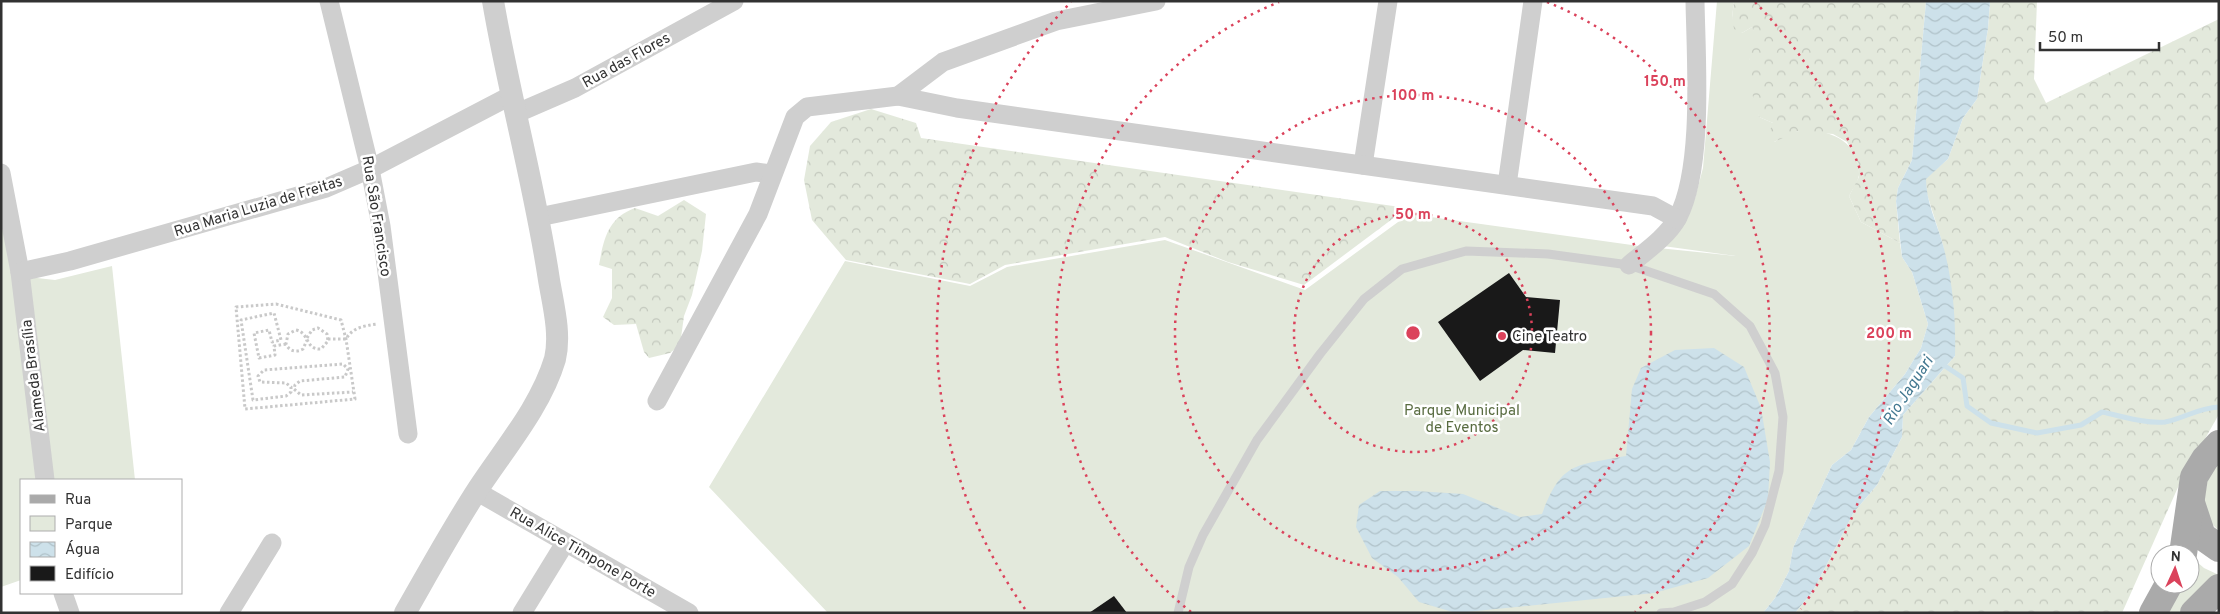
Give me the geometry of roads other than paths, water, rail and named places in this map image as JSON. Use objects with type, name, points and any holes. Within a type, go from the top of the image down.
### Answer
[{"type":"main road","points":[[2184,544],[2194,477],[2205,459],[2219,444]]},
{"type":"main road","points":[[2190,500],[2202,536],[2219,548]]},
{"type":"main road","points":[[2194,613],[2219,588]]},
{"type":"main road","points":[[2154,613],[2164,594]]},
{"type":"street","name":"Rua São Francisco","points":[[328,1],[370,169],[381,226],[408,434]]},
{"type":"street","name":"Rua das Flores","points":[[513,105],[575,88],[734,1]]},
{"type":"street","points":[[898,96],[943,62],[962,55],[1056,21],[1156,1]]},
{"type":"street","points":[[1364,165],[1388,1]]},
{"type":"street","points":[[1507,185],[1533,1]]},
{"type":"street","points":[[1629,266],[1656,242],[1677,219],[1686,197],[1695,126],[1695,1]]},
{"type":"street","points":[[405,613],[476,491],[538,398],[555,356],[554,308],[540,216],[513,105],[498,6]]},
{"type":"street","points":[[658,400],[758,214],[795,117],[807,107],[898,96],[957,108],[1652,206],[1677,219]]},
{"type":"street","name":"Rua Maria Luzia de Freitas","points":[[20,272],[70,261],[326,188],[513,105]]},
{"type":"street","points":[[540,216],[756,172],[772,174]]},
{"type":"street","name":"Alameda Brasília","points":[[1,173],[20,272],[45,479]]},
{"type":"street","name":"Rua Alice Timpone Porte","points":[[476,491],[565,544],[689,613]]},
{"type":"street","points":[[229,613],[272,543]]},
{"type":"street","points":[[522,613],[565,544]]},
{"type":"street","points":[[64,594],[70,613]]},
{"type":"lane","points":[[1178,613],[1189,567],[1203,535],[1257,440],[1320,354],[1364,299],[1402,269],[1466,251],[1548,254],[1629,266],[1714,294],[1750,326],[1775,373],[1783,416],[1779,471],[1765,525],[1752,553],[1732,584],[1705,602],[1674,612],[1661,613]]},
{"type":"water","name":"Rio Jaguari","points":[[1926,1],[1990,1],[1988,28],[1977,99],[1963,118],[1948,159],[1926,179],[1926,188],[1943,245],[1949,273],[1954,314],[1955,356],[1903,415],[1902,437],[1877,485],[1854,512],[1813,591],[1795,613],[1763,613],[1775,598],[1789,571],[1793,548],[1832,465],[1851,450],[1869,417],[1905,374],[1921,348],[1928,324],[1912,272],[1902,257],[1896,201],[1898,188],[1912,160]]},
{"type":"water","points":[[1714,348],[1744,367],[1761,408],[1770,462],[1768,499],[1749,546],[1708,578],[1654,593],[1456,613],[1419,602],[1398,577],[1372,558],[1356,527],[1359,505],[1380,491],[1463,494],[1520,517],[1542,514],[1556,484],[1572,469],[1594,462],[1626,456],[1632,389],[1641,368],[1675,350]]},
{"type":"waterway","name":"Rio Jaguari","points":[[1942,364],[1963,378],[1967,406],[1991,423],[2037,433],[2081,425],[2102,412],[2142,421],[2165,422],[2204,409],[2219,407]]},
{"type":"place","name":"Cine Teatro","points":[[1502,336]]},
{"type":"park label","name":"Parque Municipal de Eventos","points":[[1462,418]]}]
